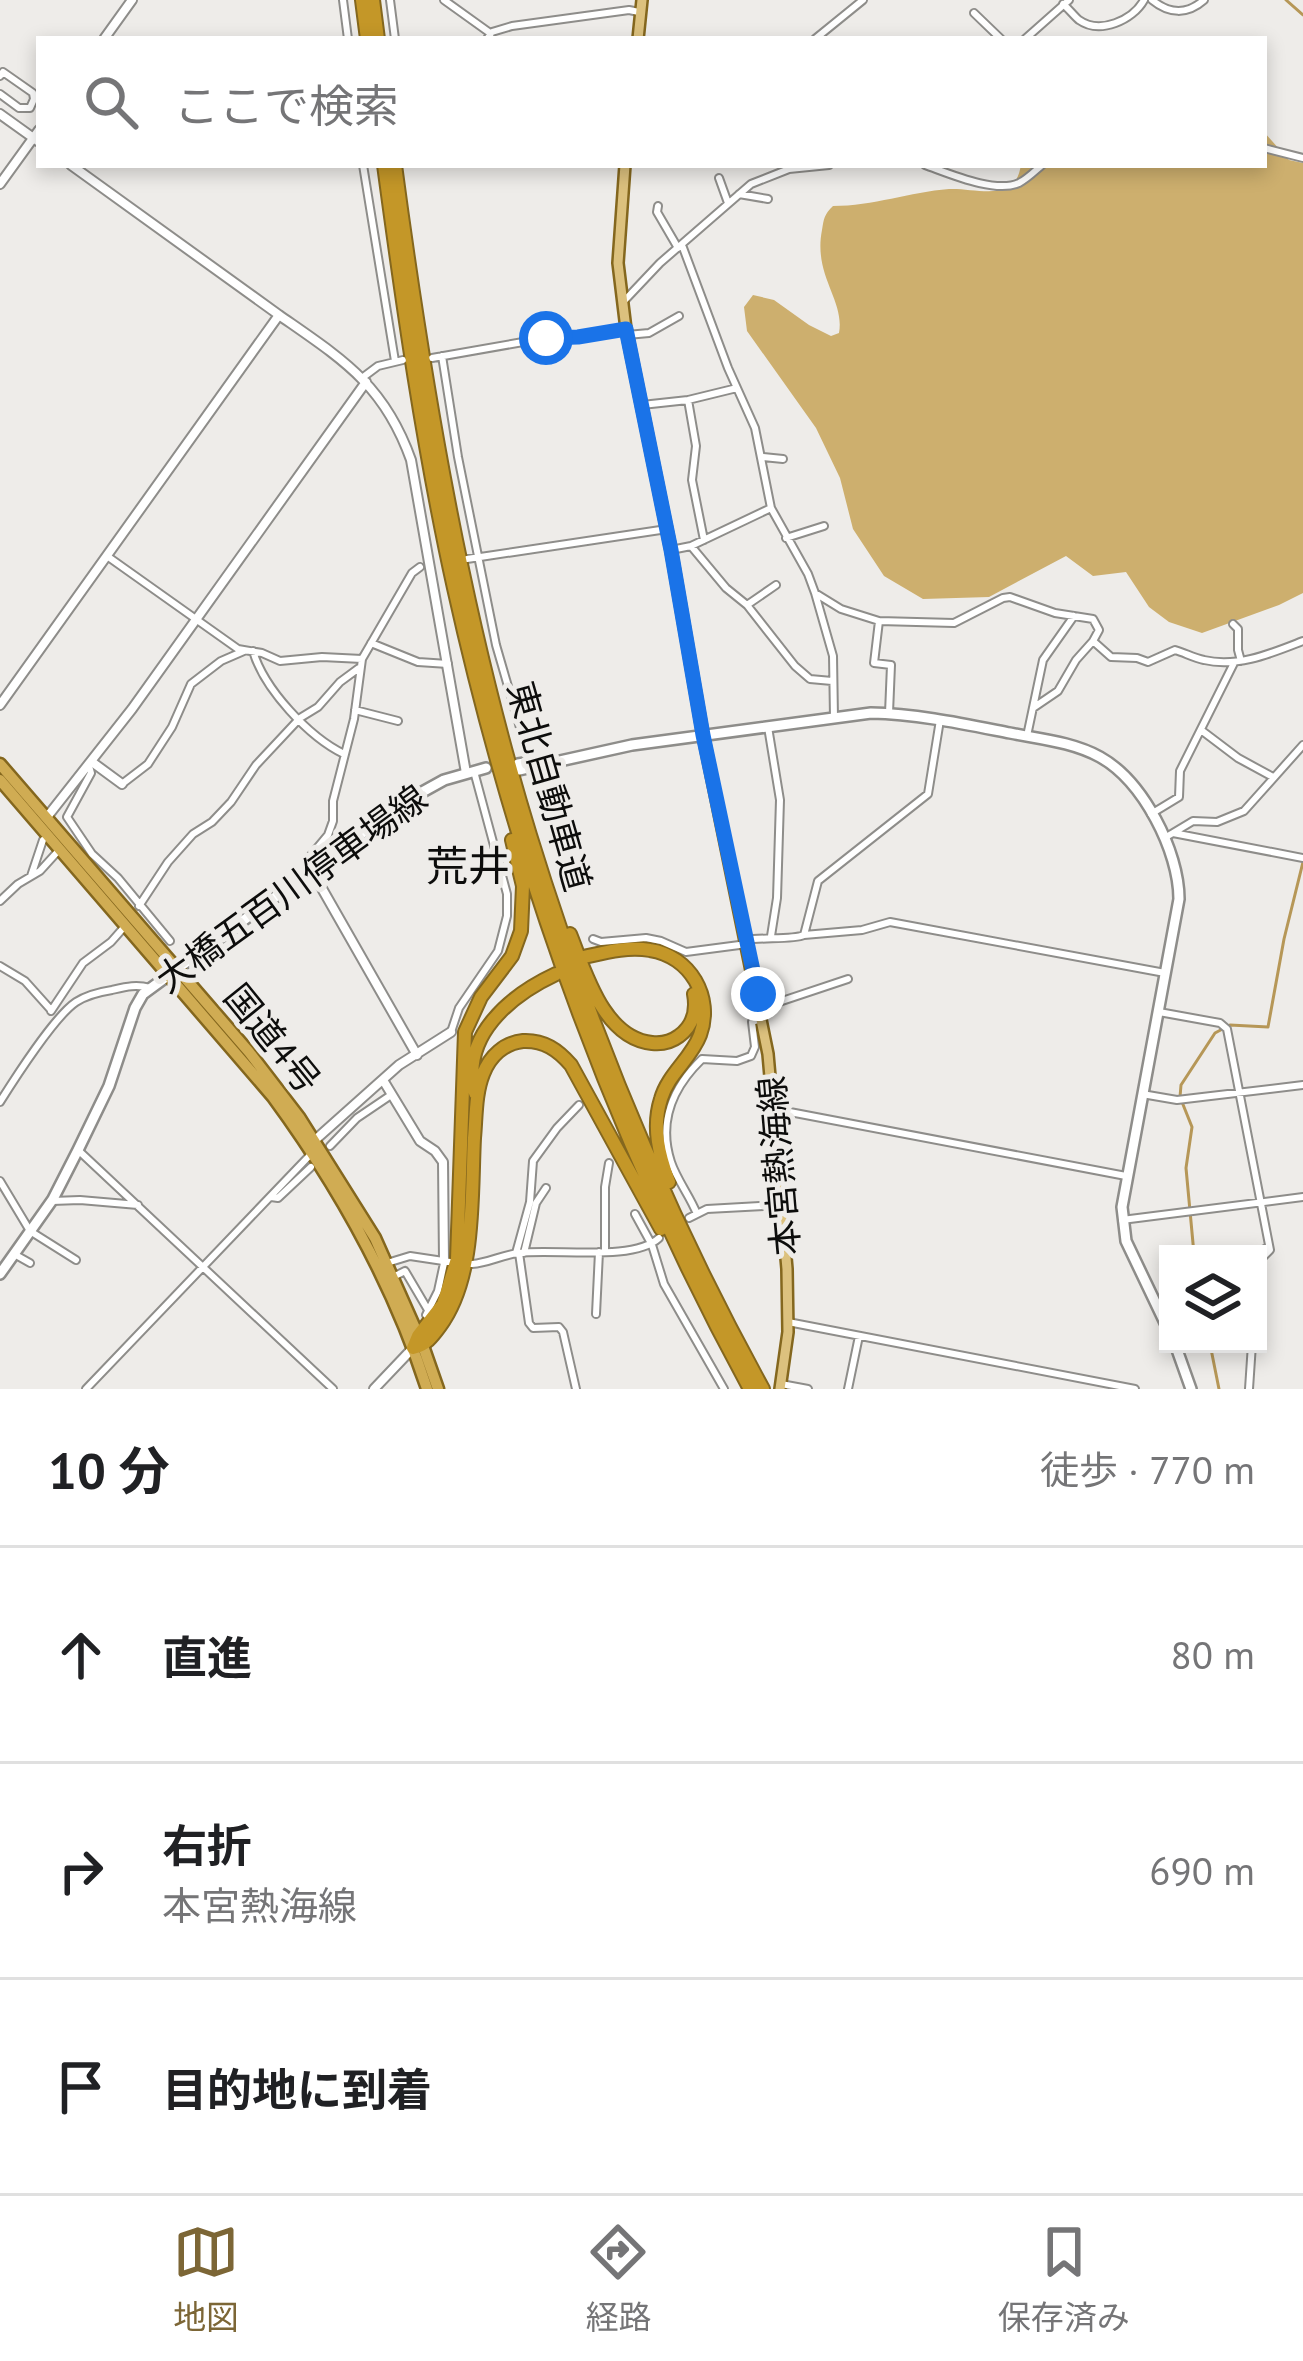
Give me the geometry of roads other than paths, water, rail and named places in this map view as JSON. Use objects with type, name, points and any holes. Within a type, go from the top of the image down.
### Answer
[{"type":"highway","points":[[362,0],[367,36]]},
{"type":"highway","points":[[374,0],[378,36]]},
{"type":"highway","name":"東北自動車道","points":[[384,168],[431,470],[454,585],[485,716],[538,897],[581,1021],[652,1191],[728,1336],[763,1389]]},
{"type":"highway","name":"東北自動車道","points":[[395,168],[465,584],[529,832],[577,977],[626,1103],[750,1389]]},
{"type":"highway","points":[[418,1343],[443,1304],[457,1259],[463,1042],[482,997],[512,956],[524,919],[523,886],[485,716]]},
{"type":"highway","name":"国道4号","points":[[0,764],[173,972]]},
{"type":"highway","name":"国道4号","points":[[0,780],[125,925],[249,1052],[377,1241],[438,1389]]},
{"type":"highway","points":[[529,832],[584,969],[608,1015],[629,1035],[651,1043],[671,1040],[690,1025],[696,1009],[694,994],[683,974],[656,958],[586,960],[626,949],[661,952],[684,965],[699,986],[704,1010],[700,1033],[664,1090],[657,1136],[670,1187],[728,1336]]},
{"type":"highway","points":[[463,1062],[481,1023],[496,1004],[516,987],[555,971],[510,1000],[487,1027],[474,1061],[472,1082],[477,1100]]},
{"type":"highway","points":[[418,1343],[451,1308],[465,1261],[477,1100],[488,1064],[500,1050],[518,1042],[539,1042],[563,1056],[692,1287],[728,1336]]},
{"type":"highway","name":"国道4号","points":[[314,1146],[418,1343],[428,1389]]},
{"type":"main road","points":[[638,36],[641,6]]},
{"type":"main road","name":"本宮熱海線","points":[[625,168],[618,253],[622,303],[761,1013],[774,1109],[788,1322],[781,1387]]},
{"type":"main road","points":[[523,765],[632,745],[890,713],[1070,745],[1099,756],[1118,771],[1169,835],[1179,883],[1122,1220],[1132,1257],[1159,1311]]},
{"type":"main road","name":"大橋五百川停車場線","points":[[0,1274],[52,1201],[109,1086],[135,1008],[150,988],[406,801],[444,780],[487,771]]},
{"type":"main road","points":[[1178,1353],[1191,1389]]},
{"type":"street","points":[[106,36],[131,0]]},
{"type":"street","points":[[344,0],[347,36]]},
{"type":"street","points":[[390,0],[395,36]]},
{"type":"street","points":[[444,0],[489,36],[503,28],[641,6]]},
{"type":"street","points":[[819,36],[863,0]]},
{"type":"street","points":[[1029,36],[1066,2],[1081,22],[1094,25],[1127,18],[1148,0],[1176,11],[1194,8],[1204,0]]},
{"type":"street","points":[[974,13],[998,36]]},
{"type":"street","points":[[0,76],[3,72],[33,93],[34,99],[30,108],[19,108],[0,94]]},
{"type":"street","points":[[0,114],[36,135]]},
{"type":"street","points":[[0,184],[36,137]]},
{"type":"street","points":[[1267,149],[1303,158]]},
{"type":"street","points":[[75,168],[338,356],[390,410],[411,460],[470,774],[507,894],[498,951],[459,1008],[451,1032],[399,1065],[314,1146],[86,1389]]},
{"type":"street","points":[[47,817],[196,619],[364,380],[378,367],[399,361],[364,168]]},
{"type":"street","points":[[622,303],[728,203],[759,180],[787,168]]},
{"type":"street","points":[[934,168],[988,185],[1009,186],[1038,168]]},
{"type":"street","points":[[718,178],[728,203]]},
{"type":"street","points":[[739,194],[768,199]]},
{"type":"street","points":[[658,206],[657,212],[680,247],[755,428],[771,508],[815,593],[832,651],[834,718]]},
{"type":"street","points":[[0,705],[279,315]]},
{"type":"street","points":[[432,358],[546,338],[650,333],[679,316]]},
{"type":"street","points":[[442,356],[458,457],[523,765]]},
{"type":"street","points":[[642,406],[737,388]]},
{"type":"street","points":[[688,400],[696,446],[692,480],[704,540]]},
{"type":"street","points":[[762,457],[783,459]]},
{"type":"street","points":[[671,550],[691,546],[771,508]]},
{"type":"street","points":[[786,538],[824,526]]},
{"type":"street","points":[[467,559],[667,529]]},
{"type":"street","points":[[691,546],[747,605],[795,666],[810,679],[832,681]]},
{"type":"street","points":[[107,556],[248,651],[280,661],[322,657],[360,664]]},
{"type":"street","points":[[139,906],[169,862],[231,802],[256,765],[360,664],[412,573],[420,567]]},
{"type":"street","points":[[747,605],[776,585]]},
{"type":"street","points":[[815,593],[841,609],[879,621],[954,623],[1010,597],[1043,610],[1090,617],[1099,630],[1093,641],[1058,691],[1033,708]]},
{"type":"street","points":[[1028,736],[1043,660],[1074,616]]},
{"type":"street","points":[[879,621],[874,663],[891,665],[890,713]]},
{"type":"street","points":[[1151,814],[1179,797],[1180,771],[1237,662],[1238,629],[1233,624]]},
{"type":"street","points":[[1093,641],[1114,658],[1148,662],[1175,650],[1203,660],[1237,662],[1303,641]]},
{"type":"street","points":[[371,644],[418,662],[448,664]]},
{"type":"street","points":[[248,651],[270,688],[344,754]]},
{"type":"street","points":[[90,764],[122,784],[148,764],[172,727],[191,684],[220,662],[248,651]]},
{"type":"street","points":[[360,664],[356,710],[333,801],[333,821],[308,860],[417,1055]]},
{"type":"street","points":[[356,710],[398,721]]},
{"type":"street","points":[[804,934],[818,881],[928,794],[940,720]]},
{"type":"street","points":[[768,727],[781,800],[771,936]]},
{"type":"street","points":[[1201,730],[1273,778]]},
{"type":"street","points":[[1169,835],[1193,821],[1217,823],[1235,816],[1303,745]]},
{"type":"street","points":[[90,764],[91,772],[66,819],[170,941]]},
{"type":"street","points":[[1169,835],[1303,859]]},
{"type":"street","points":[[31,876],[43,840]]},
{"type":"street","points":[[0,901],[60,849]]},
{"type":"street","points":[[593,939],[646,938],[686,952],[771,936],[798,938],[862,930],[890,922],[1165,973]]},
{"type":"street","points":[[51,1010],[83,963],[125,925]]},
{"type":"street","points":[[0,966],[25,981],[58,1019]]},
{"type":"street","points":[[783,1205],[706,1209],[693,1216],[671,1163],[667,1126],[672,1097],[703,1059],[737,1061],[751,1056],[755,1047],[752,1022],[761,1013],[848,979]]},
{"type":"street","points":[[0,1102],[70,1006],[92,994],[135,985],[150,988]]},
{"type":"street","points":[[1157,1012],[1224,1024],[1262,1203],[1267,1253]]},
{"type":"street","points":[[383,1080],[421,1141],[443,1162],[447,1262],[427,1312],[404,1271],[393,1276]]},
{"type":"street","points":[[1142,1094],[1178,1100],[1303,1085]]},
{"type":"street","points":[[330,1146],[357,1118],[392,1095]]},
{"type":"street","points":[[575,1389],[563,1332],[559,1327],[532,1328],[519,1253],[533,1161],[579,1105]]},
{"type":"street","points":[[774,1109],[1126,1176]]},
{"type":"street","points":[[78,1150],[333,1389]]},
{"type":"street","points":[[596,1314],[609,1163]]},
{"type":"street","points":[[271,1196],[278,1198],[311,1167]]},
{"type":"street","points":[[0,1181],[30,1231],[76,1260]]},
{"type":"street","points":[[519,1253],[546,1188]]},
{"type":"street","points":[[1122,1220],[1303,1197]]},
{"type":"street","points":[[52,1201],[138,1205]]},
{"type":"street","points":[[635,1214],[655,1242],[664,1284],[724,1389]]},
{"type":"street","points":[[377,1241],[388,1228]]},
{"type":"street","points":[[472,1264],[519,1253],[602,1252],[655,1242]]},
{"type":"street","points":[[14,1254],[29,1263]]},
{"type":"street","points":[[387,1263],[410,1256],[447,1262]]},
{"type":"street","points":[[788,1322],[1084,1384],[1135,1389]]},
{"type":"street","points":[[848,1389],[859,1336]]},
{"type":"street","points":[[374,1389],[418,1343]]},
{"type":"street","points":[[1249,1389],[1251,1353]]},
{"type":"street","points":[[781,1387],[808,1389]]},
{"type":"waterway","points":[[1286,0],[1303,15]]},
{"type":"waterway","points":[[1193,1245],[1186,1168],[1192,1127],[1180,1097],[1181,1085],[1215,1033],[1230,1025],[1268,1027],[1303,862]]},
{"type":"waterway","points":[[1212,1353],[1219,1389]]},
{"type":"district","name":"荒井","points":[[468,865]]}]
